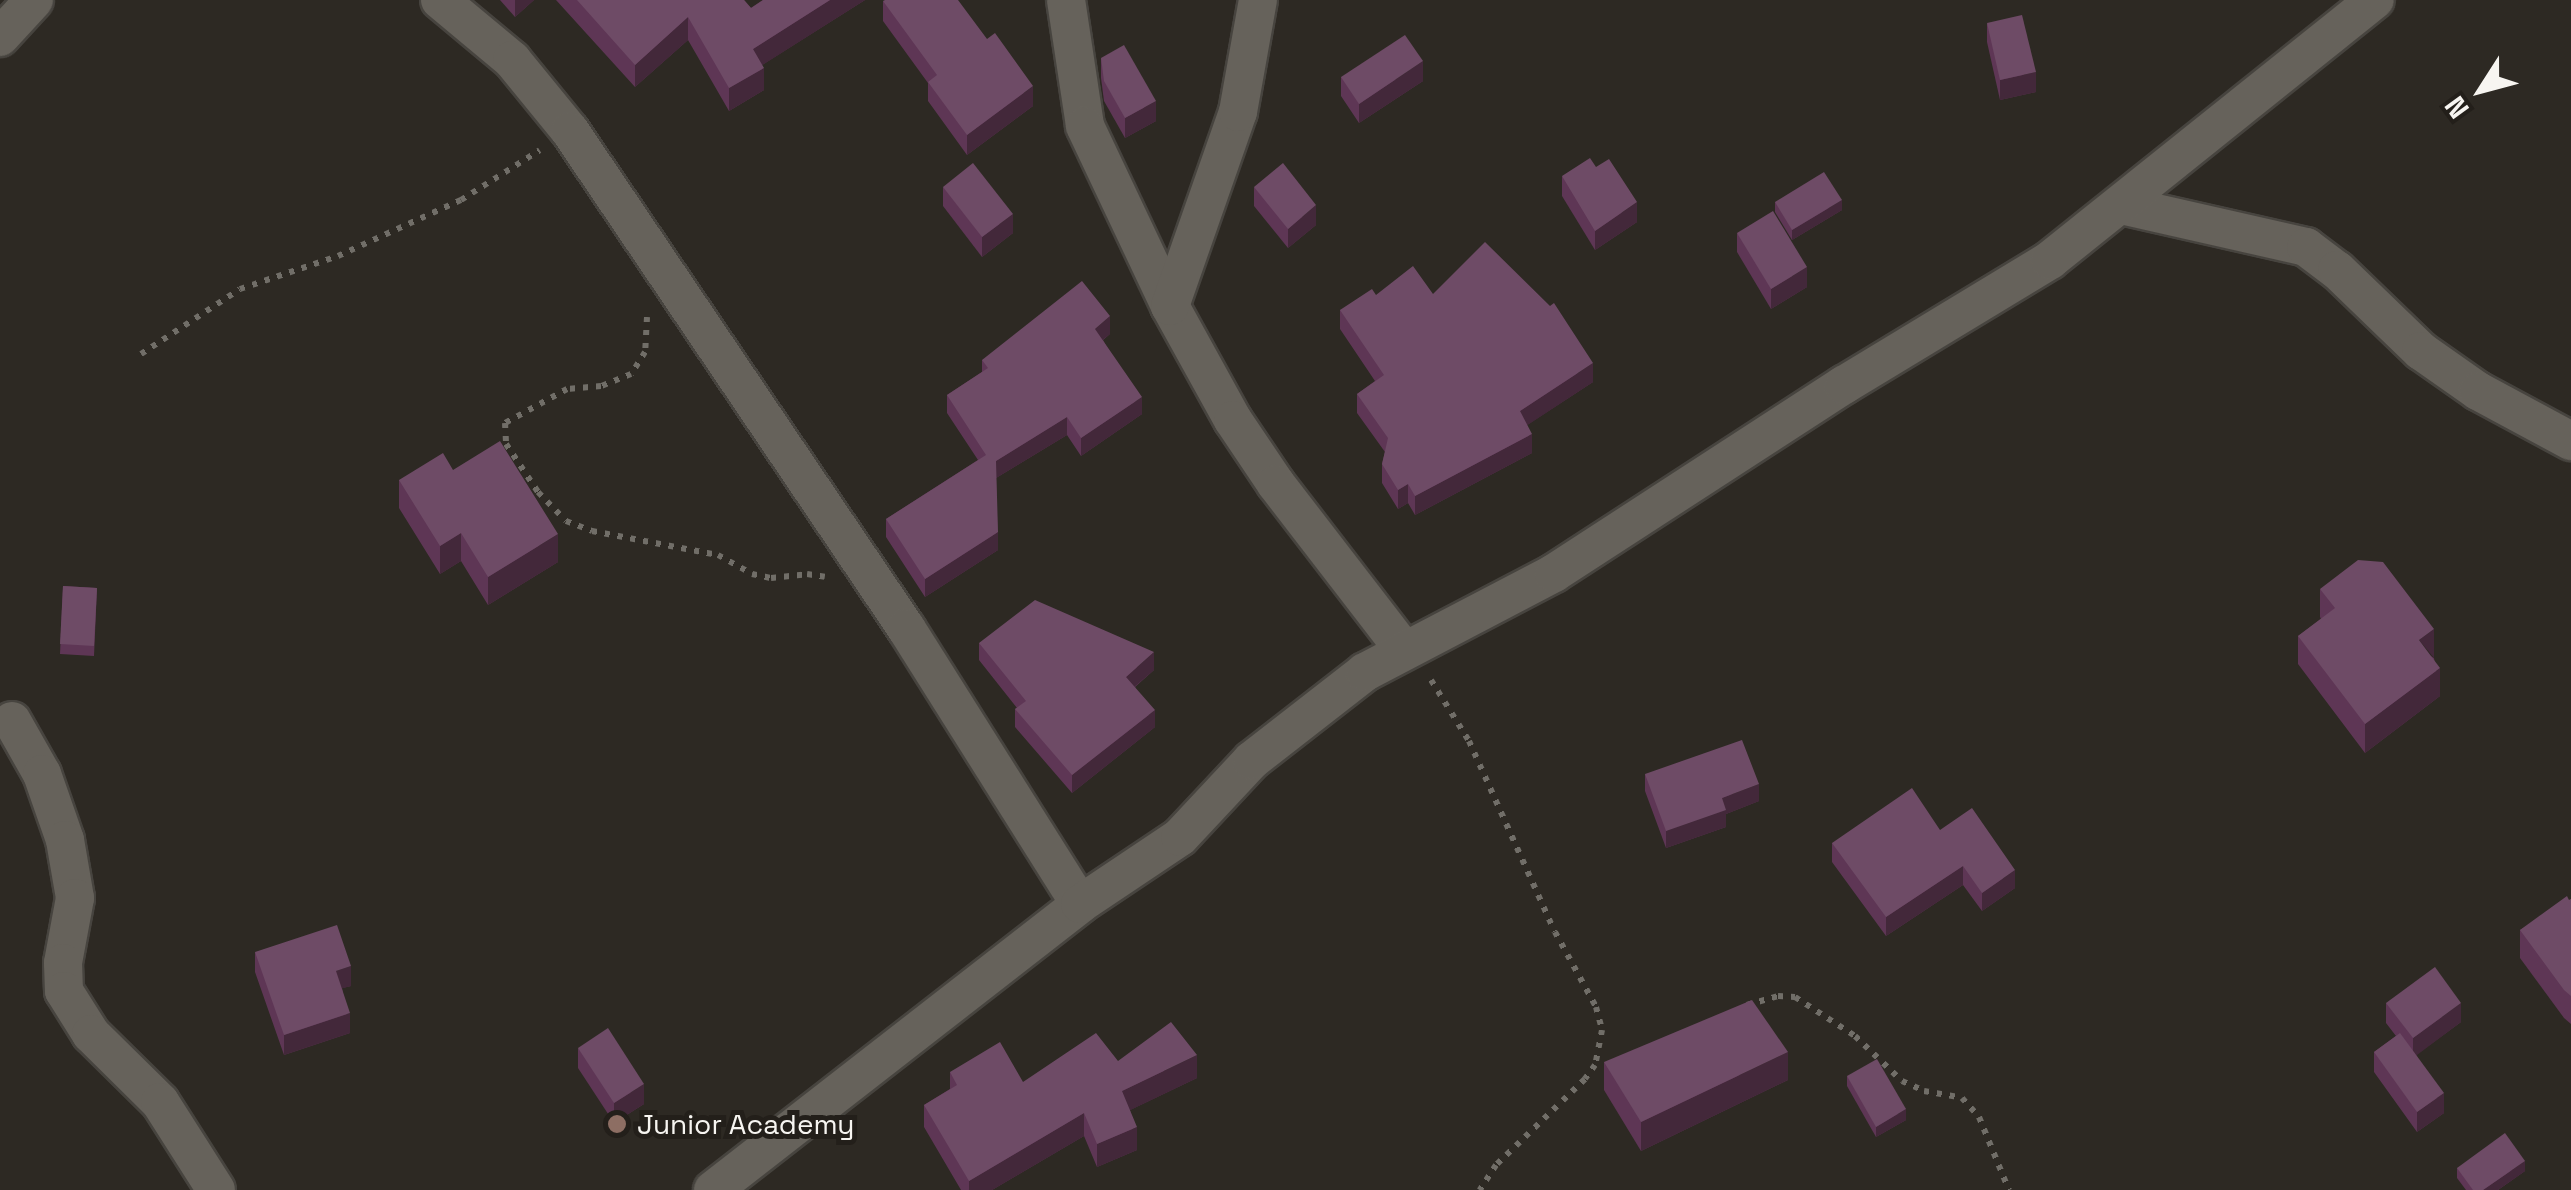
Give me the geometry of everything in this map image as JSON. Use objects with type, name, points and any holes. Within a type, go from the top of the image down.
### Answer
[{"type":"street","points":[[0,36],[34,0]]},
{"type":"street","points":[[440,0],[512,60],[570,131],[906,628],[1080,904]]},
{"type":"street","points":[[1066,0],[1085,126],[1170,306],[1234,420],[1276,484],[1404,650]]},
{"type":"street","points":[[1170,306],[1238,112],[1258,0]]},
{"type":"street","points":[[712,1190],[1080,904],[1180,837],[1252,760],[1364,672],[1554,573],[1844,385],[1977,307],[2122,205],[2375,0]]},
{"type":"street","points":[[2122,205],[2306,247],[2337,270],[2420,351],[2478,390],[2571,441]]},
{"type":"street","points":[[12,721],[42,774],[65,840],[75,898],[63,963],[64,991],[91,1034],[160,1102],[216,1190]]},
{"type":"path","points":[[141,354],[240,289],[338,256],[462,200],[570,131]]},
{"type":"path","points":[[646,302],[645,352],[631,374],[601,386],[567,389],[510,418],[503,430],[517,460],[550,509],[592,532],[718,555],[752,574],[771,578],[807,574],[828,578]]},
{"type":"path","points":[[1404,650],[1443,694],[1469,741],[1554,932],[1596,1007],[1602,1030],[1595,1065],[1483,1178],[1480,1190]]},
{"type":"path","points":[[1735,1008],[1778,996],[1795,997],[1855,1036],[1902,1081],[1924,1091],[1962,1098],[1979,1117],[1998,1173],[2009,1190]]},
{"type":"path","points":[[1595,1065],[1606,1066]]},
{"type":"building","points":[[577,0],[744,0],[751,8],[763,0],[830,0],[753,49],[764,68],[729,88],[688,17],[635,65]]},
{"type":"building","points":[[885,0],[958,0],[987,39],[995,33],[1033,86],[967,135],[928,82],[937,75]]},
{"type":"building","points":[[2022,15],[2036,72],[2000,80],[1987,23]]},
{"type":"building","points":[[1405,35],[1423,61],[1359,104],[1341,77]]},
{"type":"building","points":[[1124,45],[1156,101],[1125,118],[1104,81],[1101,58]]},
{"type":"building","points":[[1590,158],[1596,167],[1609,159],[1637,202],[1595,231],[1562,176]]},
{"type":"building","points":[[973,163],[1013,214],[982,237],[943,187]]},
{"type":"building","points":[[1283,163],[1316,205],[1288,229],[1254,187]]},
{"type":"building","points":[[1824,172],[1842,200],[1792,230],[1775,202]]},
{"type":"building","points":[[1773,211],[1807,267],[1771,289],[1737,233]]},
{"type":"building","points":[[1485,242],[1550,306],[1554,303],[1593,363],[1520,411],[1532,434],[1415,496],[1408,484],[1398,490],[1382,464],[1388,438],[1357,394],[1384,375],[1340,310],[1372,289],[1376,295],[1413,266],[1433,294]]},
{"type":"building","points":[[1082,281],[1110,316],[1095,329],[1142,397],[1081,438],[1067,417],[996,461],[998,532],[925,579],[886,519],[986,455],[947,395],[988,368],[982,360]]},
{"type":"building","points":[[500,441],[558,534],[488,577],[461,533],[440,546],[399,480],[443,453],[453,470]]},
{"type":"building","points":[[2358,560],[2383,562],[2434,629],[2419,640],[2440,668],[2365,724],[2298,636],[2335,608],[2320,589]]},
{"type":"building","points":[[63,586],[97,588],[94,646],[60,644]]},
{"type":"building","points":[[1035,600],[1154,652],[1126,677],[1155,710],[1072,775],[1015,709],[1026,701],[979,643]]},
{"type":"building","points":[[1742,740],[1759,784],[1722,798],[1726,810],[1666,831],[1645,774]]},
{"type":"building","points":[[1912,788],[1940,830],[1972,808],[2015,870],[1982,893],[1963,866],[1886,917],[1832,843]]},
{"type":"building","points":[[2567,896],[2571,899],[2571,996],[2520,930]]},
{"type":"building","points":[[337,925],[351,966],[336,971],[350,1013],[284,1035],[255,952]]},
{"type":"building","points":[[2435,967],[2461,1003],[2413,1038],[2386,1003]]},
{"type":"building","points":[[1752,1000],[1788,1052],[1641,1122],[1604,1062]]},
{"type":"building","points":[[1171,1022],[1197,1055],[1122,1091],[1137,1127],[1097,1144],[1084,1113],[969,1181],[924,1105],[957,1085],[950,1072],[1000,1042],[1023,1082],[1096,1033],[1118,1061]]},
{"type":"building","points":[[608,1028],[644,1084],[614,1103],[578,1048]]},
{"type":"building","points":[[2400,1033],[2444,1093],[2417,1112],[2374,1052]]},
{"type":"building","points":[[1877,1059],[1906,1109],[1876,1127],[1847,1076]]},
{"type":"building","points":[[2505,1133],[2525,1161],[2483,1190],[2473,1190],[2457,1168]]},
{"type":"place","name":"Junior Academy","points":[[617,1124]]}]
